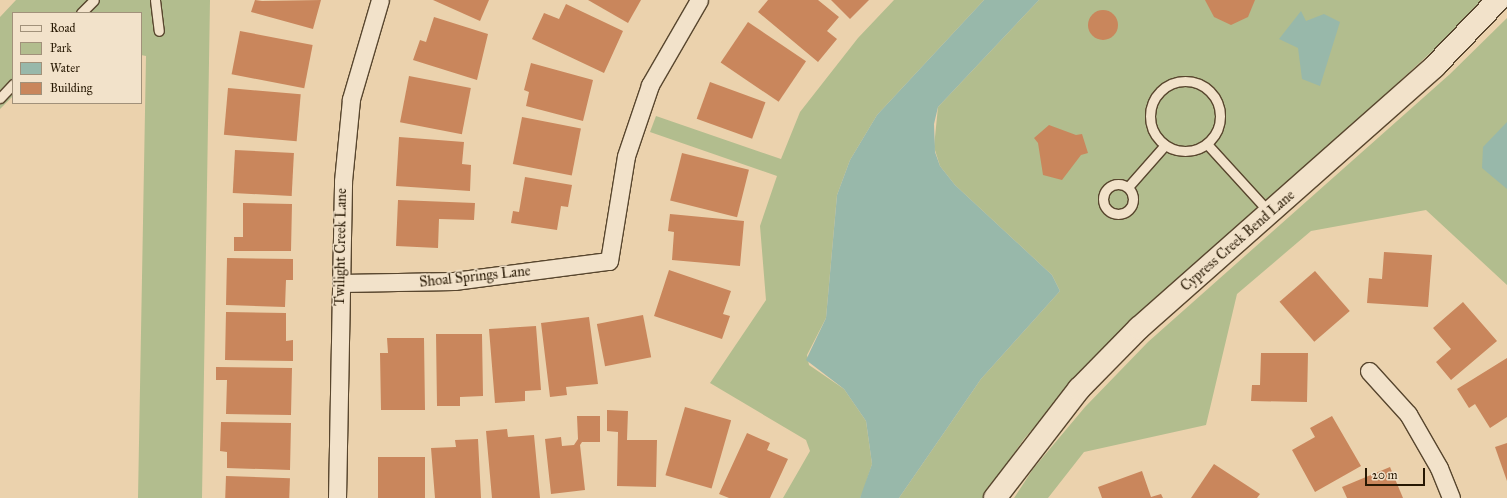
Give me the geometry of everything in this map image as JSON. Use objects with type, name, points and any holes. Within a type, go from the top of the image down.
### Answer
[{"type":"street","name":"Twilight Creek Lane","points":[[337,498],[343,181],[351,99],[380,0]]},
{"type":"street","name":"Shoal Springs Lane","points":[[341,283],[454,281],[609,261],[626,156],[650,85],[699,0]]},
{"type":"street","name":"Cypress Creek Bend Lane","points":[[995,498],[1079,389],[1139,328],[1434,68],[1498,0]]},
{"type":"street","points":[[1369,371],[1408,414],[1440,468],[1451,498]]},
{"type":"lane","points":[[83,12],[94,0]]},
{"type":"lane","points":[[156,0],[159,31]]},
{"type":"lane","points":[[1180,81],[1202,86],[1218,103],[1219,124],[1207,144],[1188,152],[1165,145],[1154,131],[1151,112],[1160,92],[1180,81]]},
{"type":"lane","points":[[0,98],[12,85]]},
{"type":"lane","points":[[1207,144],[1270,212]]},
{"type":"lane","points":[[1128,187],[1165,145]]},
{"type":"green space","points":[[16,0],[210,0],[202,498],[138,498],[146,56],[142,55],[142,12],[12,12],[12,97],[0,109],[0,17]]},
{"type":"green space","points":[[894,0],[984,0],[877,115],[850,160],[837,195],[826,318],[807,355],[809,365],[844,389],[866,421],[872,464],[863,492],[860,498],[783,498],[810,451],[806,440],[710,383],[766,300],[760,226],[777,176],[650,132],[656,116],[781,159],[800,112],[858,38]]},
{"type":"green space","points":[[1039,0],[1488,0],[1079,375],[1024,439],[983,498],[899,498],[981,379],[1060,291],[1052,275],[955,185],[940,166],[934,147],[938,107]]},
{"type":"green space","points":[[1507,18],[1507,285],[1426,210],[1311,231],[1237,294],[1206,425],[1084,452],[1048,498],[1014,498],[1033,469],[1085,407],[1148,342],[1450,74]]},
{"type":"water","points":[[984,0],[1039,0],[938,107],[934,124],[935,152],[940,166],[955,185],[1052,275],[1060,291],[981,379],[899,498],[860,498],[872,464],[866,421],[844,389],[806,360],[826,318],[837,195],[850,160],[877,115]]},
{"type":"water","points":[[1301,11],[1306,21],[1324,14],[1340,22],[1320,86],[1302,79],[1298,48],[1279,39]]},
{"type":"water","points":[[1507,122],[1507,189],[1482,168],[1483,147]]},
{"type":"building","points":[[255,0],[321,0],[313,29],[251,12]]},
{"type":"building","points":[[433,0],[489,0],[480,21]]},
{"type":"building","points":[[588,0],[641,0],[628,23]]},
{"type":"building","points":[[768,0],[818,0],[839,17],[827,31],[837,39],[818,62],[758,12]]},
{"type":"building","points":[[831,0],[869,0],[850,19]]},
{"type":"building","points":[[1205,0],[1255,0],[1248,17],[1231,25],[1214,17]]},
{"type":"building","points":[[566,4],[623,31],[604,73],[532,39],[544,13],[559,19]]},
{"type":"building","points":[[1103,10],[1114,14],[1118,25],[1114,36],[1103,40],[1092,36],[1088,25],[1092,14]]},
{"type":"building","points":[[434,17],[488,34],[477,80],[413,60],[420,40],[426,42]]},
{"type":"building","points":[[748,22],[806,61],[779,102],[721,63]]},
{"type":"building","points":[[240,31],[313,45],[304,88],[232,74]]},
{"type":"building","points":[[531,63],[593,80],[583,121],[526,106],[529,92],[524,90]]},
{"type":"building","points":[[409,76],[471,88],[462,134],[400,122]]},
{"type":"building","points":[[710,82],[765,102],[752,139],[697,119]]},
{"type":"building","points":[[228,88],[301,94],[297,141],[224,135]]},
{"type":"building","points":[[522,117],[581,128],[572,176],[513,164]]},
{"type":"building","points":[[1049,125],[1076,135],[1082,134],[1088,153],[1081,155],[1062,180],[1043,175],[1038,143],[1034,138]]},
{"type":"building","points":[[399,137],[464,142],[462,164],[471,165],[470,191],[396,186]]},
{"type":"building","points":[[235,150],[294,153],[292,196],[233,193]]},
{"type":"building","points":[[682,153],[749,170],[737,217],[670,201]]},
{"type":"building","points":[[525,177],[572,185],[568,207],[561,206],[557,230],[511,223],[513,211],[519,212]]},
{"type":"building","points":[[398,200],[475,203],[474,220],[439,219],[438,248],[396,246]]},
{"type":"building","points":[[243,203],[292,204],[291,251],[234,251],[234,237],[243,237]]},
{"type":"building","points":[[670,214],[744,221],[740,266],[672,260],[674,232],[668,231]]},
{"type":"building","points":[[1384,252],[1432,255],[1428,307],[1367,303],[1369,278],[1382,279]]},
{"type":"building","points":[[227,258],[293,259],[293,280],[286,280],[285,307],[226,305]]},
{"type":"building","points":[[669,270],[731,291],[723,314],[730,316],[722,339],[654,316]]},
{"type":"building","points":[[1315,271],[1350,311],[1314,342],[1280,302]]},
{"type":"building","points":[[1463,302],[1497,341],[1451,380],[1436,362],[1451,349],[1433,328]]},
{"type":"building","points":[[226,312],[286,313],[286,341],[293,340],[293,361],[225,360]]},
{"type":"building","points":[[643,315],[651,357],[605,366],[597,324]]},
{"type":"building","points":[[589,317],[598,384],[566,387],[567,395],[550,397],[541,323]]},
{"type":"building","points":[[536,326],[541,390],[525,391],[525,401],[495,403],[489,329]]},
{"type":"building","points":[[436,334],[482,334],[483,396],[460,397],[460,406],[437,406]]},
{"type":"building","points":[[387,338],[424,338],[425,410],[381,410],[380,353],[388,353]]},
{"type":"building","points":[[1261,353],[1308,353],[1307,402],[1251,401],[1252,385],[1260,385]]},
{"type":"building","points":[[1507,358],[1507,417],[1490,428],[1475,404],[1469,408],[1457,389]]},
{"type":"building","points":[[216,367],[292,368],[291,415],[226,414],[227,380],[216,380]]},
{"type":"building","points":[[685,407],[731,420],[712,488],[665,475]]},
{"type":"building","points":[[607,410],[628,411],[627,440],[657,440],[656,487],[617,486],[618,432],[607,431]]},
{"type":"building","points":[[577,416],[600,416],[600,442],[582,442],[580,445],[585,490],[551,494],[545,439],[561,437],[562,446],[574,445],[578,439]]},
{"type":"building","points":[[1332,416],[1361,466],[1315,492],[1292,450],[1315,437],[1310,428]]},
{"type":"building","points":[[221,422],[291,423],[290,470],[227,468],[227,452],[220,451]]},
{"type":"building","points":[[507,429],[508,437],[534,435],[540,498],[492,498],[486,431]]},
{"type":"building","points":[[747,433],[770,443],[767,450],[788,459],[770,498],[729,498],[719,494]]},
{"type":"building","points":[[478,439],[481,498],[435,498],[431,448],[456,447],[455,440]]},
{"type":"building","points":[[1507,443],[1507,481],[1495,447]]},
{"type":"building","points":[[378,457],[425,457],[425,498],[378,498]]},
{"type":"building","points":[[1214,464],[1260,494],[1257,498],[1191,498]]},
{"type":"building","points":[[1390,467],[1403,498],[1347,498],[1342,487]]},
{"type":"building","points":[[1142,471],[1151,497],[1161,494],[1163,498],[1102,498],[1098,487]]},
{"type":"building","points":[[226,476],[290,478],[289,498],[225,498]]}]
